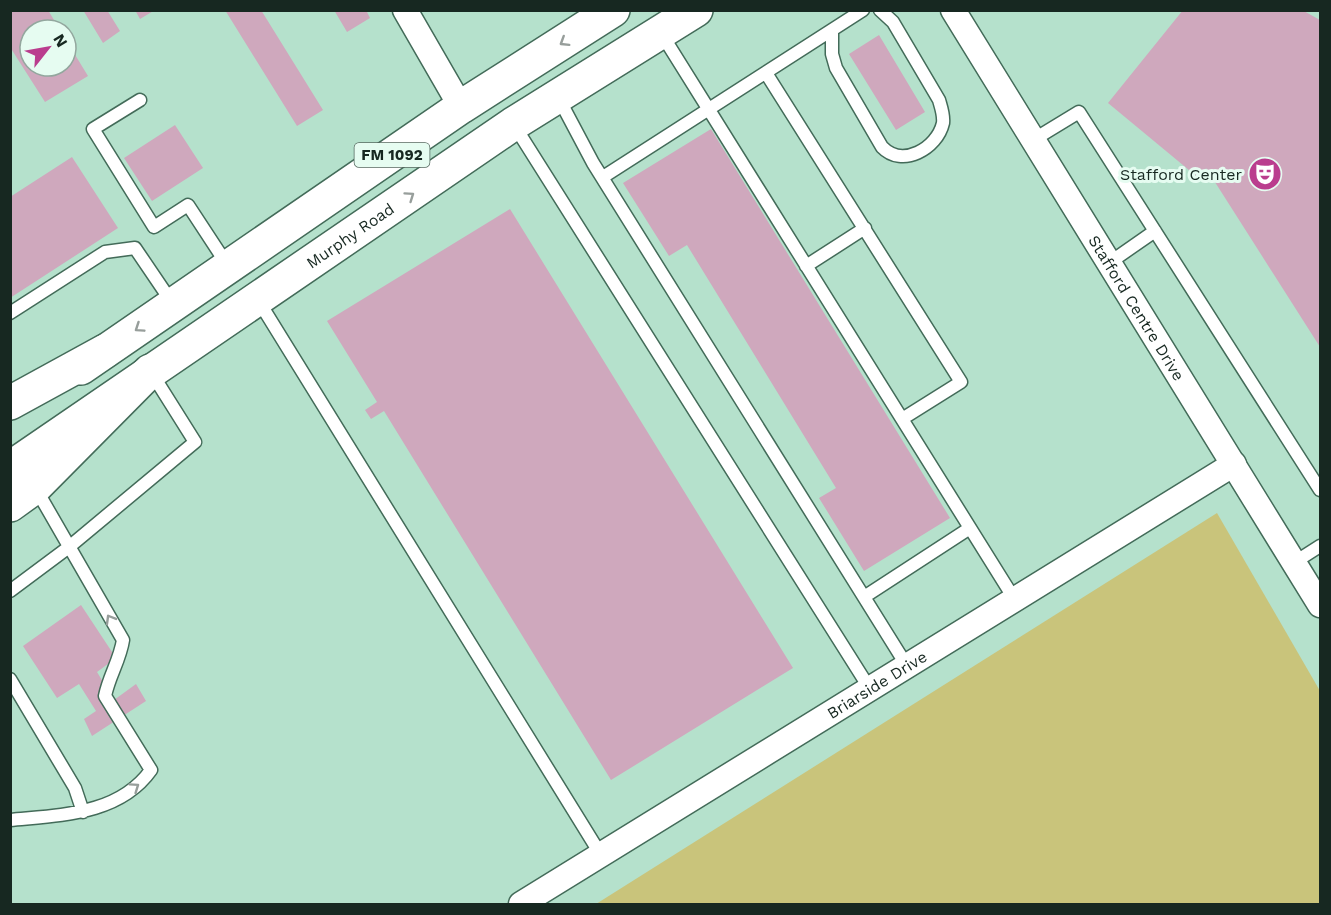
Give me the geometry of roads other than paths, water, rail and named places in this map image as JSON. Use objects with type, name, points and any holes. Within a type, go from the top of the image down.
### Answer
[{"type":"main road","name":"FM 1092","points":[[10,417],[461,107],[613,10]]},
{"type":"main road","points":[[513,124],[534,98],[609,44],[628,22],[633,10]]},
{"type":"main road","name":"Murphy Road","points":[[138,380],[665,22],[696,10]]},
{"type":"main road","points":[[258,300],[263,272],[284,250],[350,198],[365,173]]},
{"type":"main road","points":[[19,487],[138,380],[136,365],[205,311],[223,289],[228,267]]},
{"type":"main road","points":[[10,403],[105,351]]},
{"type":"street","points":[[405,10],[461,107]]},
{"type":"street","name":"Stafford Centre Drive","points":[[953,10],[1296,562],[1320,605]]},
{"type":"street","name":"Briarside Drive","points":[[521,904],[1234,464]]},
{"type":"lane","points":[[837,10],[844,22]]},
{"type":"lane","points":[[603,177],[863,10]]},
{"type":"lane","points":[[832,30],[832,54],[836,68],[882,147],[893,156],[911,156],[927,148],[937,135],[943,124],[943,114],[939,100],[893,22],[880,10]]},
{"type":"lane","points":[[665,22],[708,110],[1015,600]]},
{"type":"lane","points":[[766,73],[961,382],[902,419]]},
{"type":"lane","points":[[558,96],[603,177],[907,666]]},
{"type":"lane","points":[[140,100],[93,129],[154,226],[188,205],[228,267]]},
{"type":"lane","points":[[1033,140],[1079,112],[1320,490]]},
{"type":"lane","points":[[513,124],[870,689]]},
{"type":"lane","points":[[806,266],[865,228]]},
{"type":"lane","points":[[1109,263],[1155,231]]},
{"type":"lane","points":[[10,313],[105,252],[135,248],[174,305]]},
{"type":"lane","points":[[258,300],[601,855]]},
{"type":"lane","points":[[10,591],[69,547],[195,442],[138,380]]},
{"type":"lane","points":[[10,820],[83,812],[111,803],[144,781],[151,770],[105,696],[107,683],[120,658],[123,640],[69,547],[19,487]]},
{"type":"lane","points":[[864,597],[970,528]]},
{"type":"lane","points":[[1296,562],[1320,546]]},
{"type":"lane","points":[[10,679],[75,788],[83,812]]},
{"type":"place","name":"Stafford Center","points":[[1265,174]]}]
